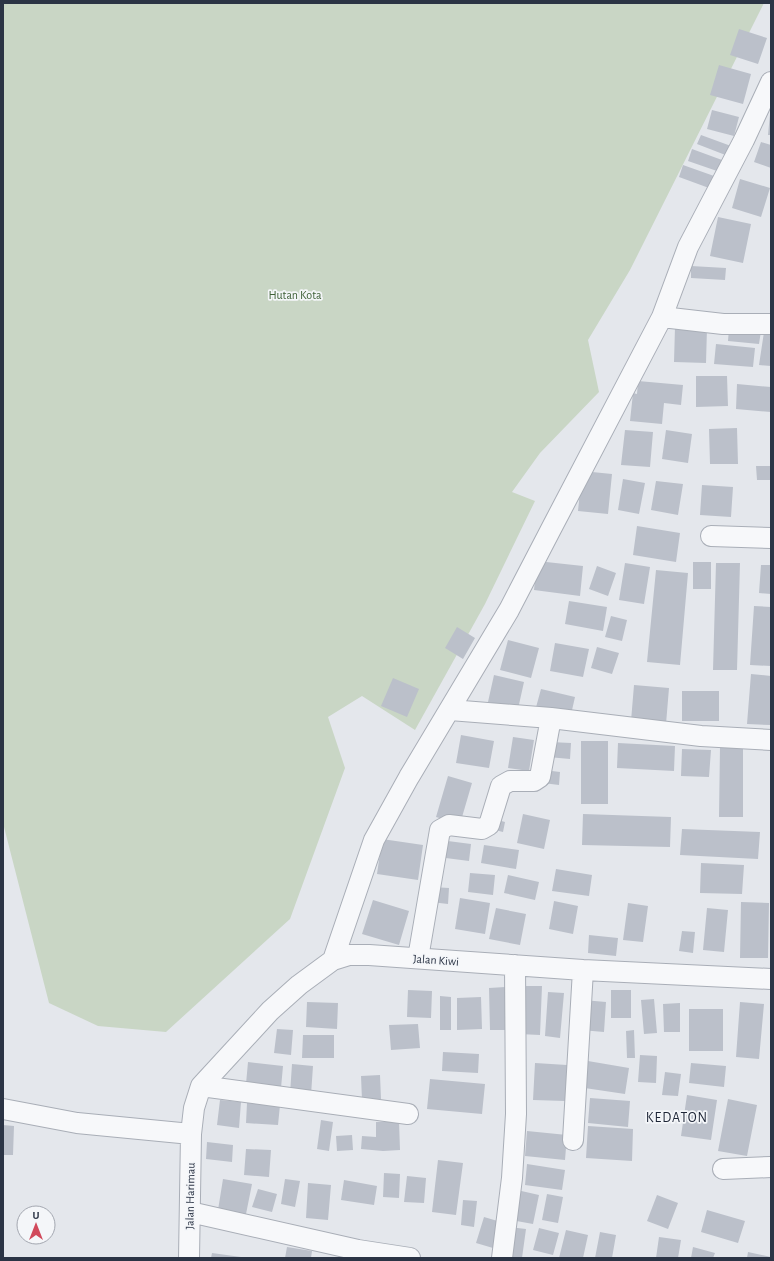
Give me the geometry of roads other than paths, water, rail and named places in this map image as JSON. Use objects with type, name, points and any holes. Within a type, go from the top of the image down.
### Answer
[{"type":"street","points":[[333,960],[374,840],[409,777],[509,610],[662,317],[688,248],[744,140],[771,82]]},
{"type":"street","points":[[662,317],[723,324],[771,324]]},
{"type":"street","points":[[710,536],[771,538]]},
{"type":"street","points":[[450,710],[551,718],[701,736],[771,740]]},
{"type":"street","points":[[418,958],[440,830],[449,825],[482,829],[489,825],[501,786],[510,781],[534,781],[540,777],[551,718]]},
{"type":"street","name":"Jalan Kiwi","points":[[191,1134],[194,1108],[202,1086],[270,1011],[299,985],[333,960],[349,955],[771,980]]},
{"type":"street","points":[[502,1258],[512,1178],[516,1114],[515,965]]},
{"type":"street","points":[[573,1140],[583,970]]},
{"type":"street","points":[[202,1086],[408,1114]]},
{"type":"street","points":[[3,1109],[78,1123],[191,1134]]},
{"type":"street","name":"Jalan Harimau","points":[[189,1258],[191,1134]]},
{"type":"street","points":[[723,1169],[771,1167]]},
{"type":"street","points":[[190,1212],[358,1250],[410,1258]]},
{"type":"district","name":"KEDATON","points":[[677,1118]]},
{"type":"park label","name":"Hutan Kota","points":[[295,295]]}]
